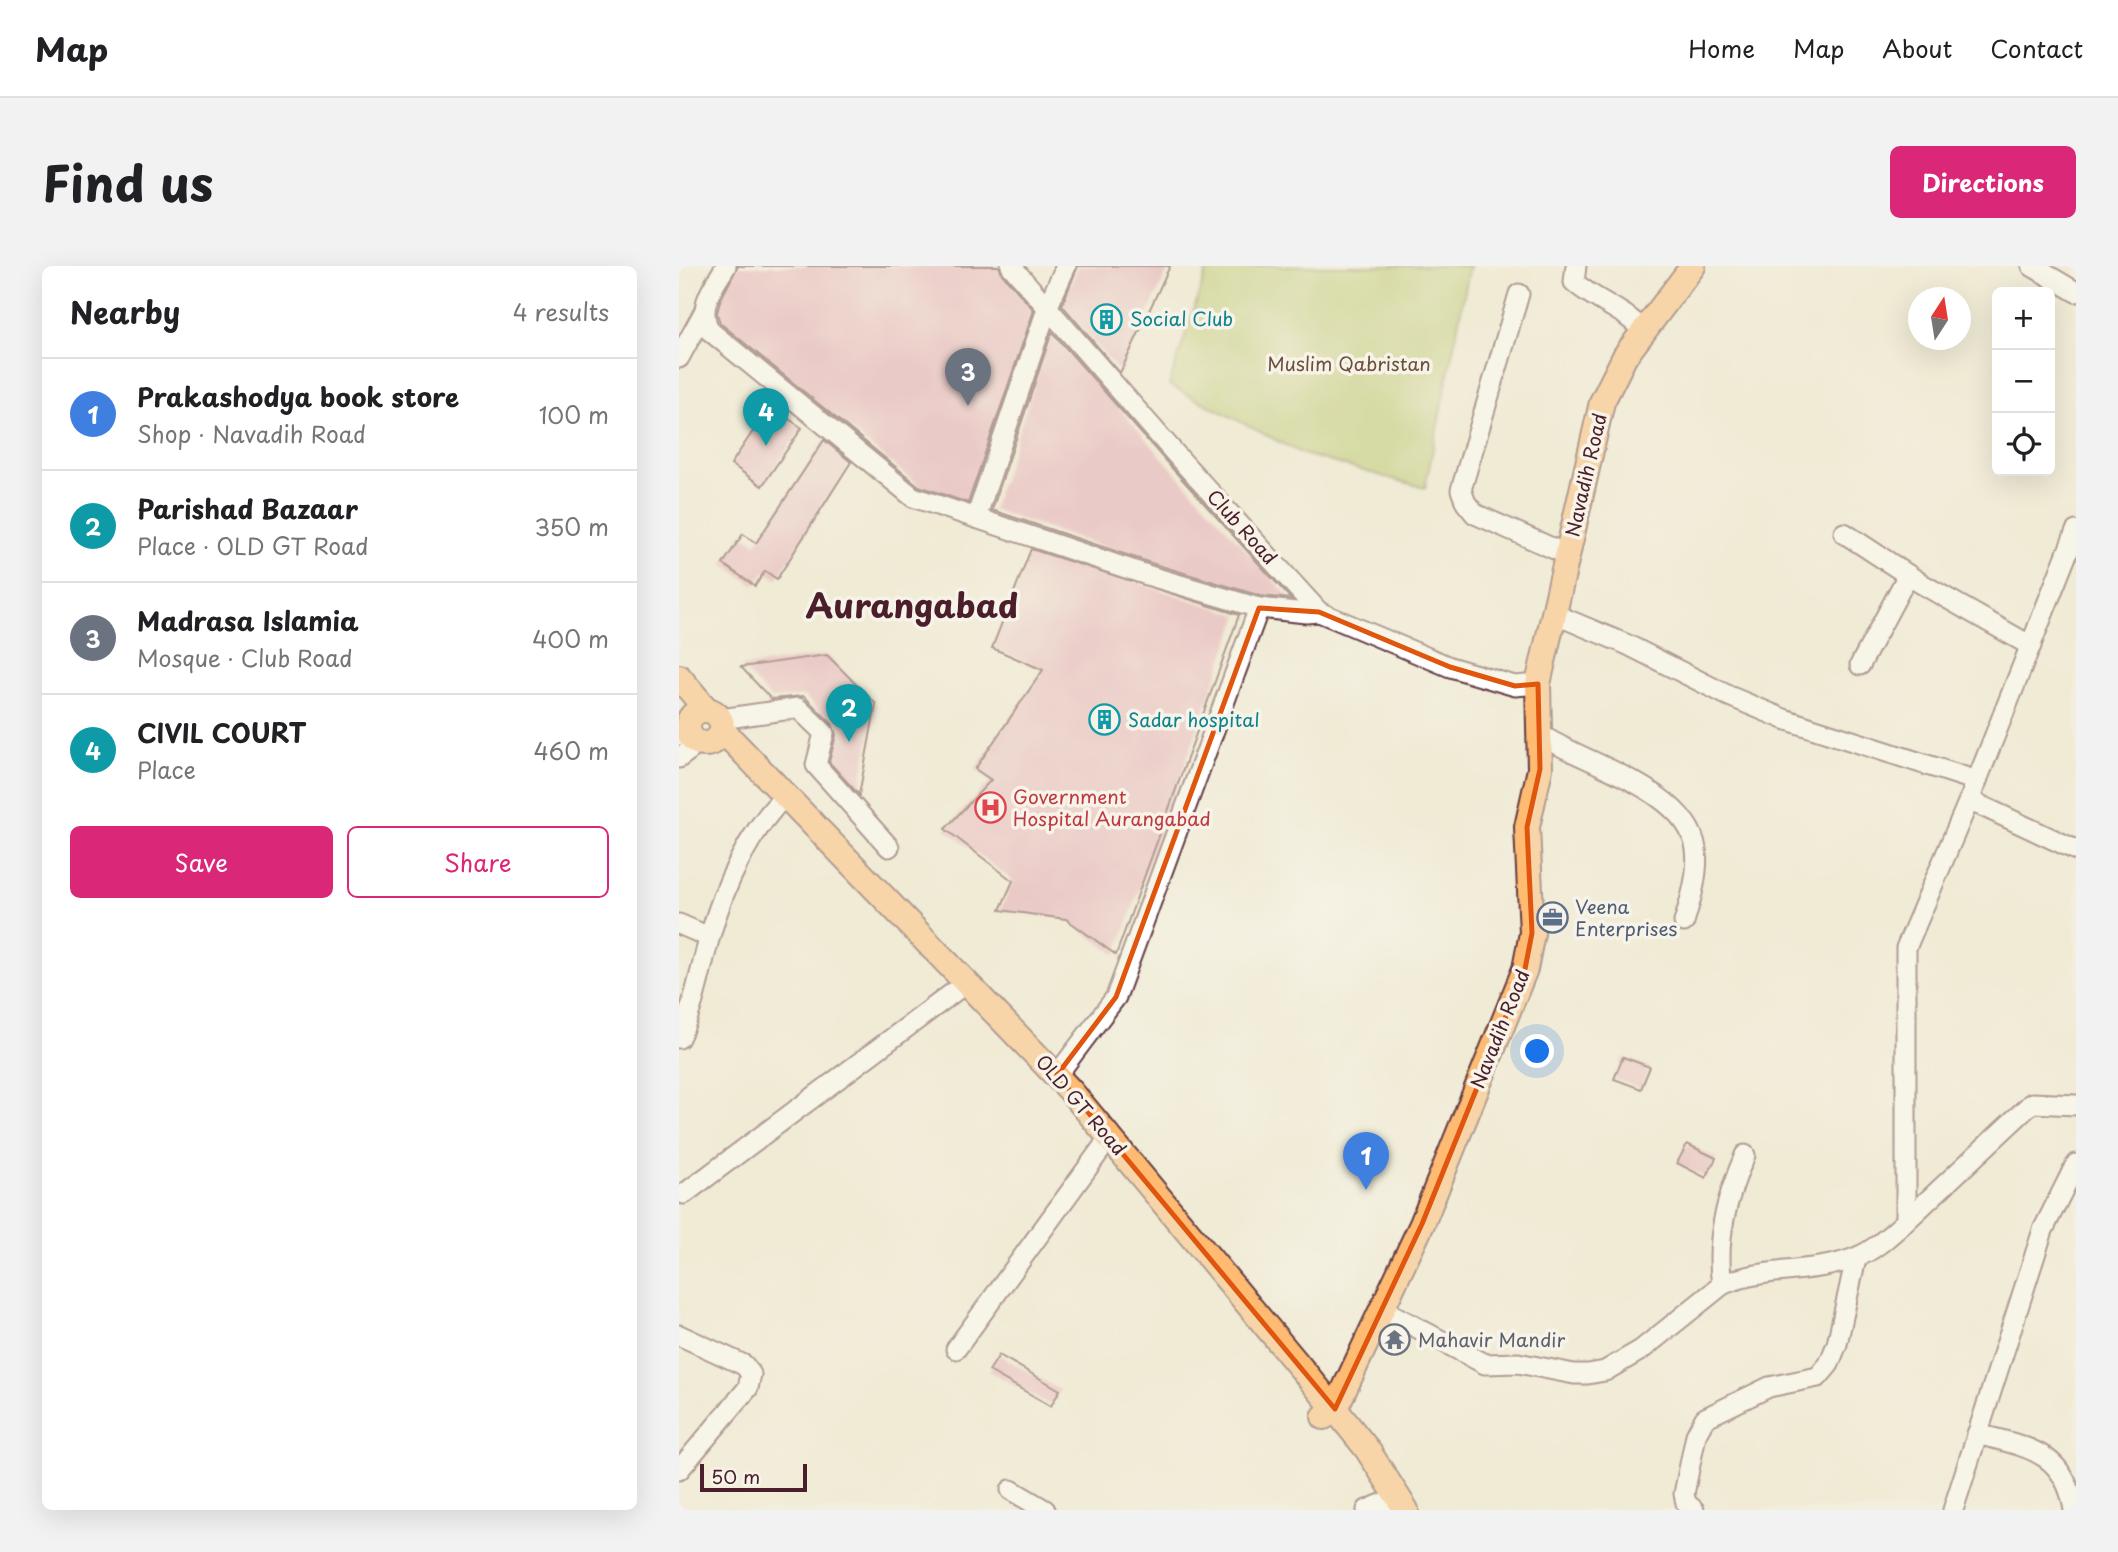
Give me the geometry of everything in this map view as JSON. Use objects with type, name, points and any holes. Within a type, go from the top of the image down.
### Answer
[{"type":"main road","name":"Navadih Road","points":[[1330,1413],[1422,1224],[1525,970],[1532,933],[1527,827],[1540,769],[1538,684],[1602,402],[1625,356],[1693,266]]},
{"type":"main road","name":"OLD GT Road","points":[[679,677],[700,725],[782,799],[1057,1075],[1330,1413]]},
{"type":"main road","name":"OLD GT Road","points":[[782,799],[1102,1148],[1272,1348],[1330,1413],[1367,1449],[1387,1508]]},
{"type":"street","points":[[679,358],[726,266]]},
{"type":"street","name":"Club Road","points":[[1011,266],[1178,458],[1319,612],[1450,667],[1515,686],[1538,684]]},
{"type":"street","points":[[976,518],[1048,306],[1066,266]]},
{"type":"street","points":[[1576,266],[1574,282],[1588,295],[1632,318],[1643,331]]},
{"type":"street","points":[[2032,266],[2076,292]]},
{"type":"street","points":[[1519,294],[1461,490],[1466,503],[1475,514],[1568,555]]},
{"type":"street","points":[[704,312],[710,331],[913,497],[1150,576],[1259,608],[1319,612]]},
{"type":"street","points":[[1906,1222],[1906,948],[1977,781],[2076,531]]},
{"type":"street","points":[[1844,533],[1908,575],[2031,646]]},
{"type":"street","points":[[1860,665],[1908,575]]},
{"type":"street","points":[[1057,1075],[1116,998],[1259,608]]},
{"type":"street","points":[[1554,614],[1628,645],[1729,696],[1784,719],[1977,781]]},
{"type":"street","points":[[679,758],[700,725],[798,708],[824,733],[815,765],[889,847]]},
{"type":"street","points":[[1541,734],[1650,792],[1674,811],[1689,829],[1696,847],[1696,865],[1692,897],[1684,922]]},
{"type":"street","points":[[679,1038],[692,1008],[709,937],[734,874],[759,827],[782,799]]},
{"type":"street","points":[[1969,800],[2076,850]]},
{"type":"street","points":[[679,924],[709,937]]},
{"type":"street","points":[[684,1194],[958,989]]},
{"type":"street","points":[[1382,1309],[1485,1364],[1518,1363],[1574,1374],[1605,1371],[1641,1350],[1722,1285],[1737,1278],[1796,1271],[1856,1258],[1880,1244],[1906,1222],[2032,1103],[2076,1105]]},
{"type":"street","points":[[955,1349],[1102,1148]]},
{"type":"street","points":[[1722,1285],[1719,1245],[1723,1215],[1745,1155]]},
{"type":"street","points":[[1953,1510],[2043,1230],[2076,1164]]},
{"type":"street","points":[[1694,1510],[1686,1503],[1684,1494],[1696,1436],[1705,1418],[1769,1387],[1818,1377],[1829,1364],[1837,1344],[1856,1258]]},
{"type":"street","points":[[679,1335],[744,1365],[751,1374],[748,1388],[679,1470]]},
{"type":"street","points":[[1977,1434],[2029,1448],[2050,1460],[2065,1476],[2074,1510]]},
{"type":"street","points":[[1011,1490],[1045,1510]]},
{"type":"highlighted area","points":[[1259,608],[1319,612],[1450,667],[1515,686],[1538,684],[1540,769],[1527,827],[1532,933],[1525,969],[1422,1224],[1335,1409],[1057,1075],[1116,997]]},
{"type":"green space","name":"Muslim Qabristan","points":[[1208,266],[1470,266],[1425,488],[1303,454],[1169,385]]},
{"type":"building","points":[[738,266],[999,266],[1002,274],[1034,310],[968,503],[919,486],[720,323],[717,313],[720,301]]},
{"type":"building","name":"Social Club","points":[[1078,266],[1170,266],[1120,373],[1062,305]]},
{"type":"building","points":[[1052,332],[1291,599],[1261,596],[1154,564],[992,510]]},
{"type":"building","points":[[770,406],[802,428],[762,486],[731,464]]},
{"type":"building","points":[[824,440],[851,462],[777,579],[765,571],[755,586],[723,564],[743,534],[756,543]]},
{"type":"building","name":"Sadar hospital","points":[[1031,549],[1239,615],[1116,955],[1066,919],[1000,910],[1013,881],[945,829],[991,780],[975,769],[1043,670],[992,648]]},
{"type":"building","points":[[827,655],[876,704],[859,795],[829,762],[836,735],[832,724],[804,696],[771,699],[741,667]]},
{"type":"building","points":[[1623,1057],[1650,1067],[1641,1089],[1614,1079]]},
{"type":"building","points":[[1687,1144],[1716,1158],[1706,1178],[1677,1163]]},
{"type":"building","points":[[999,1355],[1060,1390],[1051,1406],[989,1371]]},
{"type":"place","name":"Social Club","points":[[1107,319]]},
{"type":"place","name":"Madrasa Islamia","points":[[968,406]]},
{"type":"place","name":"CIVIL COURT","points":[[766,446]]},
{"type":"place","name":"Sadar hospital","points":[[1105,720]]},
{"type":"place","name":"Parishad Bazaar","points":[[849,742]]},
{"type":"place","name":"Government Hospital Aurangabad","points":[[990,808]]},
{"type":"place","name":"Veena Enterprises","points":[[1552,918]]},
{"type":"place","name":"Prakashodya book store","points":[[1366,1190]]},
{"type":"place","name":"Mahavir Mandir","points":[[1395,1340]]},
{"type":"district","name":"Aurangabad","points":[[912,606]]}]
